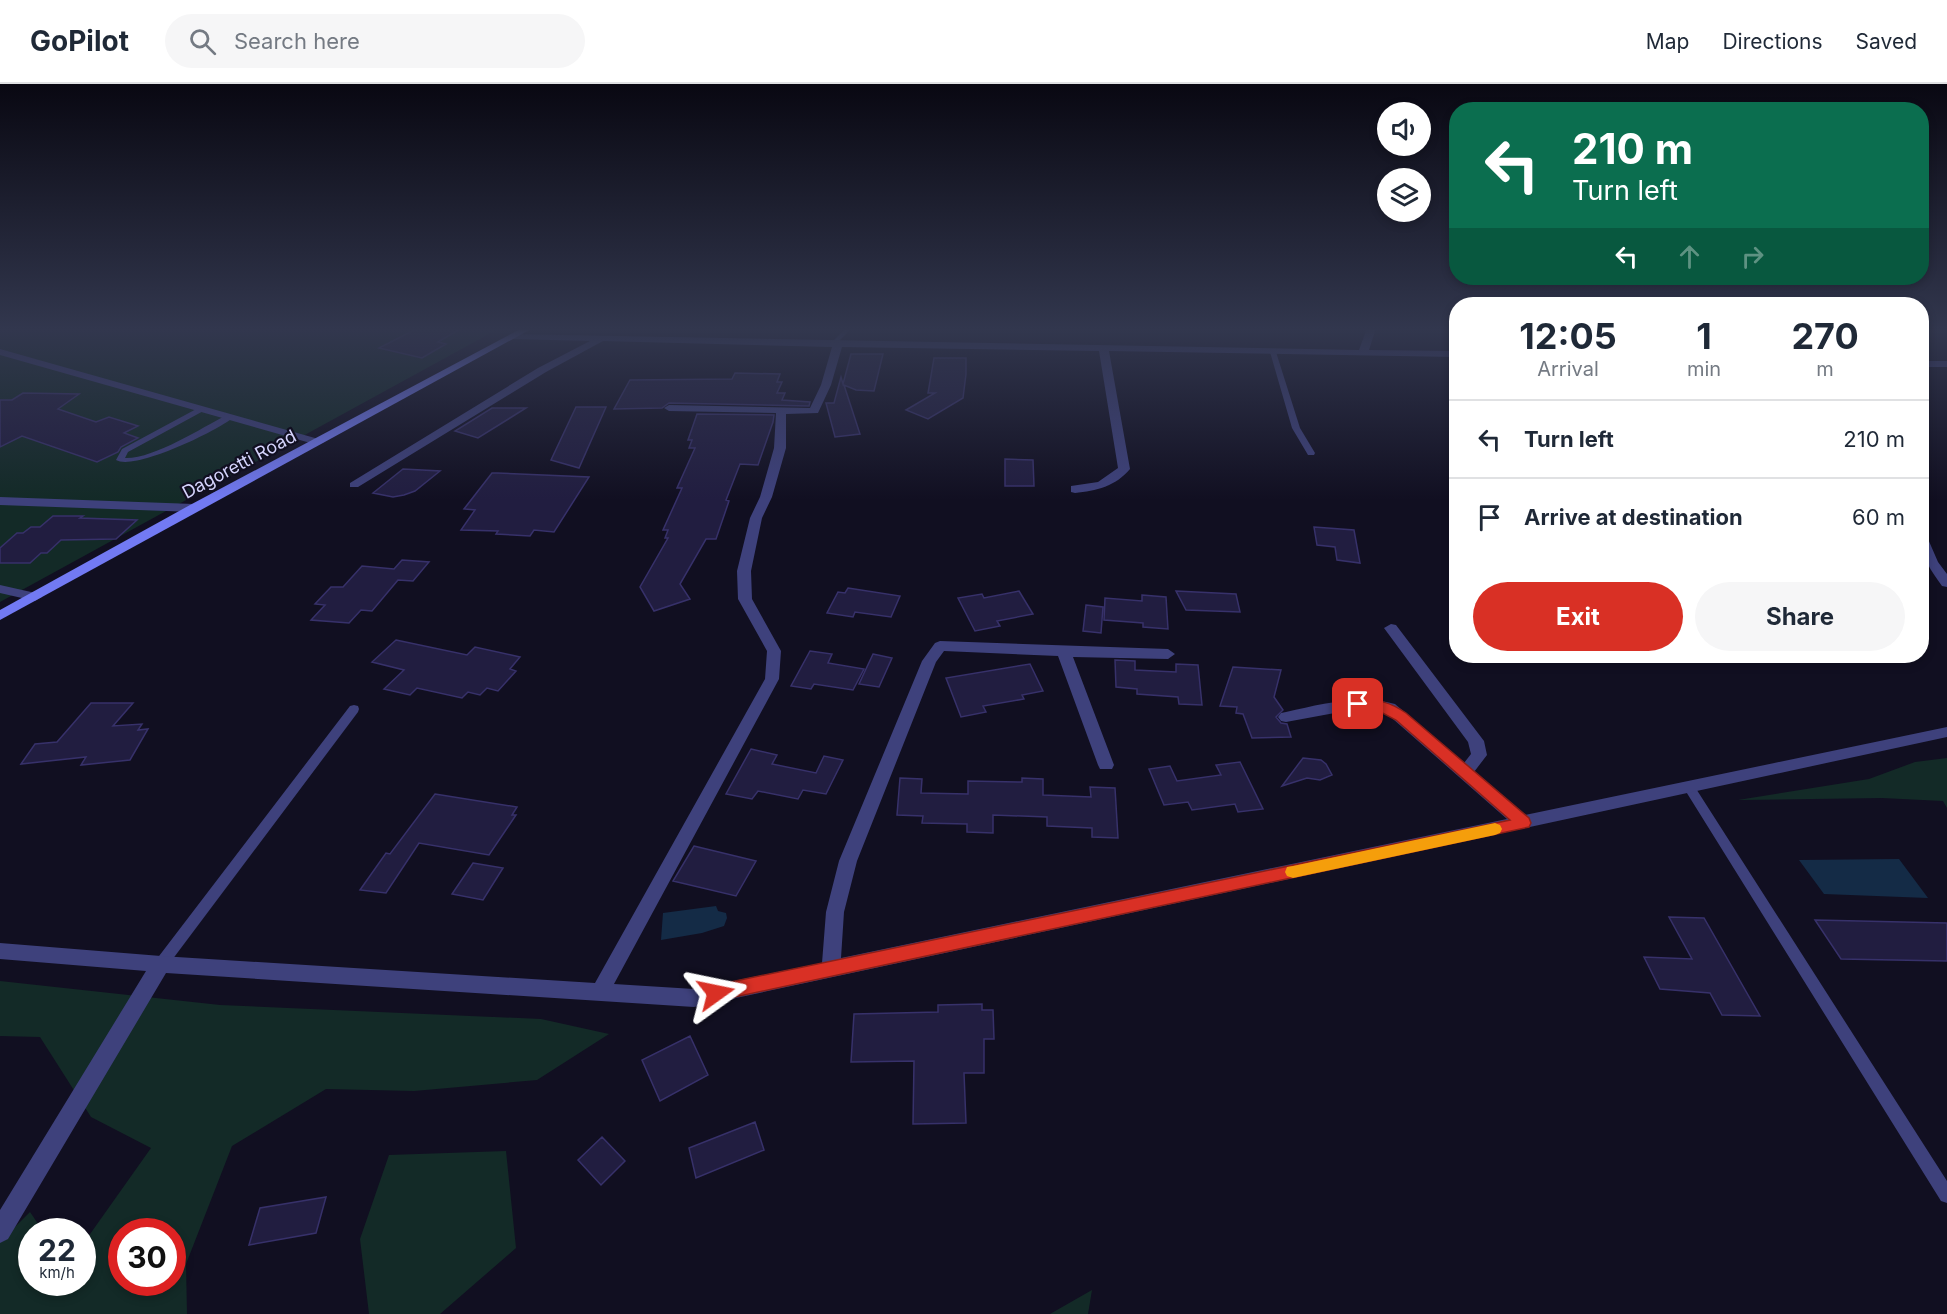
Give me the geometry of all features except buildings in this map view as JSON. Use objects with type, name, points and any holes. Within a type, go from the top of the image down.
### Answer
[{"type":"main road","name":"Dagoretti Road","points":[[0,616],[422,385]]},
{"type":"street","points":[[117,385],[318,442]]},
{"type":"street","points":[[354,485],[517,385]]},
{"type":"street","points":[[669,408],[810,412],[817,408],[824,385]]},
{"type":"street","points":[[1075,489],[1090,488],[1113,481],[1124,469],[1110,385]]},
{"type":"street","points":[[600,992],[772,679],[774,651],[745,599],[744,571],[756,518],[766,496],[780,447],[781,411]]},
{"type":"street","points":[[0,501],[194,508]]},
{"type":"street","points":[[1929,555],[1947,583]]},
{"type":"street","points":[[0,589],[35,597]]},
{"type":"street","points":[[1391,628],[1476,741],[1479,755],[1465,772]]},
{"type":"street","points":[[831,969],[835,912],[848,861],[929,661],[940,646],[1168,654]]},
{"type":"street","points":[[1064,652],[1106,765]]},
{"type":"street","points":[[1286,717],[1358,704],[1376,704],[1390,708],[1523,823]]},
{"type":"street","points":[[0,951],[161,964],[693,998],[1947,732]]},
{"type":"street","points":[[0,1231],[161,964]]},
{"type":"lane","points":[[1283,385],[1296,428],[1311,453]]},
{"type":"lane","points":[[203,410],[125,451],[120,460],[146,457],[230,417]]},
{"type":"lane","points":[[161,964],[354,709]]},
{"type":"lane","points":[[1689,787],[1947,1195]]},
{"type":"green space","points":[[0,385],[395,385],[0,602]]},
{"type":"green space","points":[[1947,758],[1947,808],[1943,801],[1882,798],[1738,800],[1869,779],[1915,762]]},
{"type":"green space","points":[[0,981],[220,1005],[541,1019],[609,1034],[537,1080],[414,1091],[326,1089],[232,1146],[186,1264],[187,1314],[0,1314],[0,1242],[18,1224],[18,1296],[96,1296],[96,1226],[151,1148],[91,1117],[40,1037],[0,1036]]},
{"type":"green space","points":[[506,1151],[516,1248],[440,1314],[369,1314],[360,1239],[389,1155]]},
{"type":"green space","points":[[30,1212],[34,1218],[24,1218]]},
{"type":"green space","points":[[1092,1290],[1088,1314],[1050,1314]]},
{"type":"water","points":[[1899,859],[1928,898],[1824,894],[1799,860]]},
{"type":"water","points":[[716,906],[718,911],[726,913],[724,926],[702,933],[661,940],[663,913]]},
{"type":"slow traffic","points":[[1293,872],[1495,829]]},
{"type":"route","points":[[716,993],[1523,823],[1390,708],[1376,704],[1358,704]]}]
